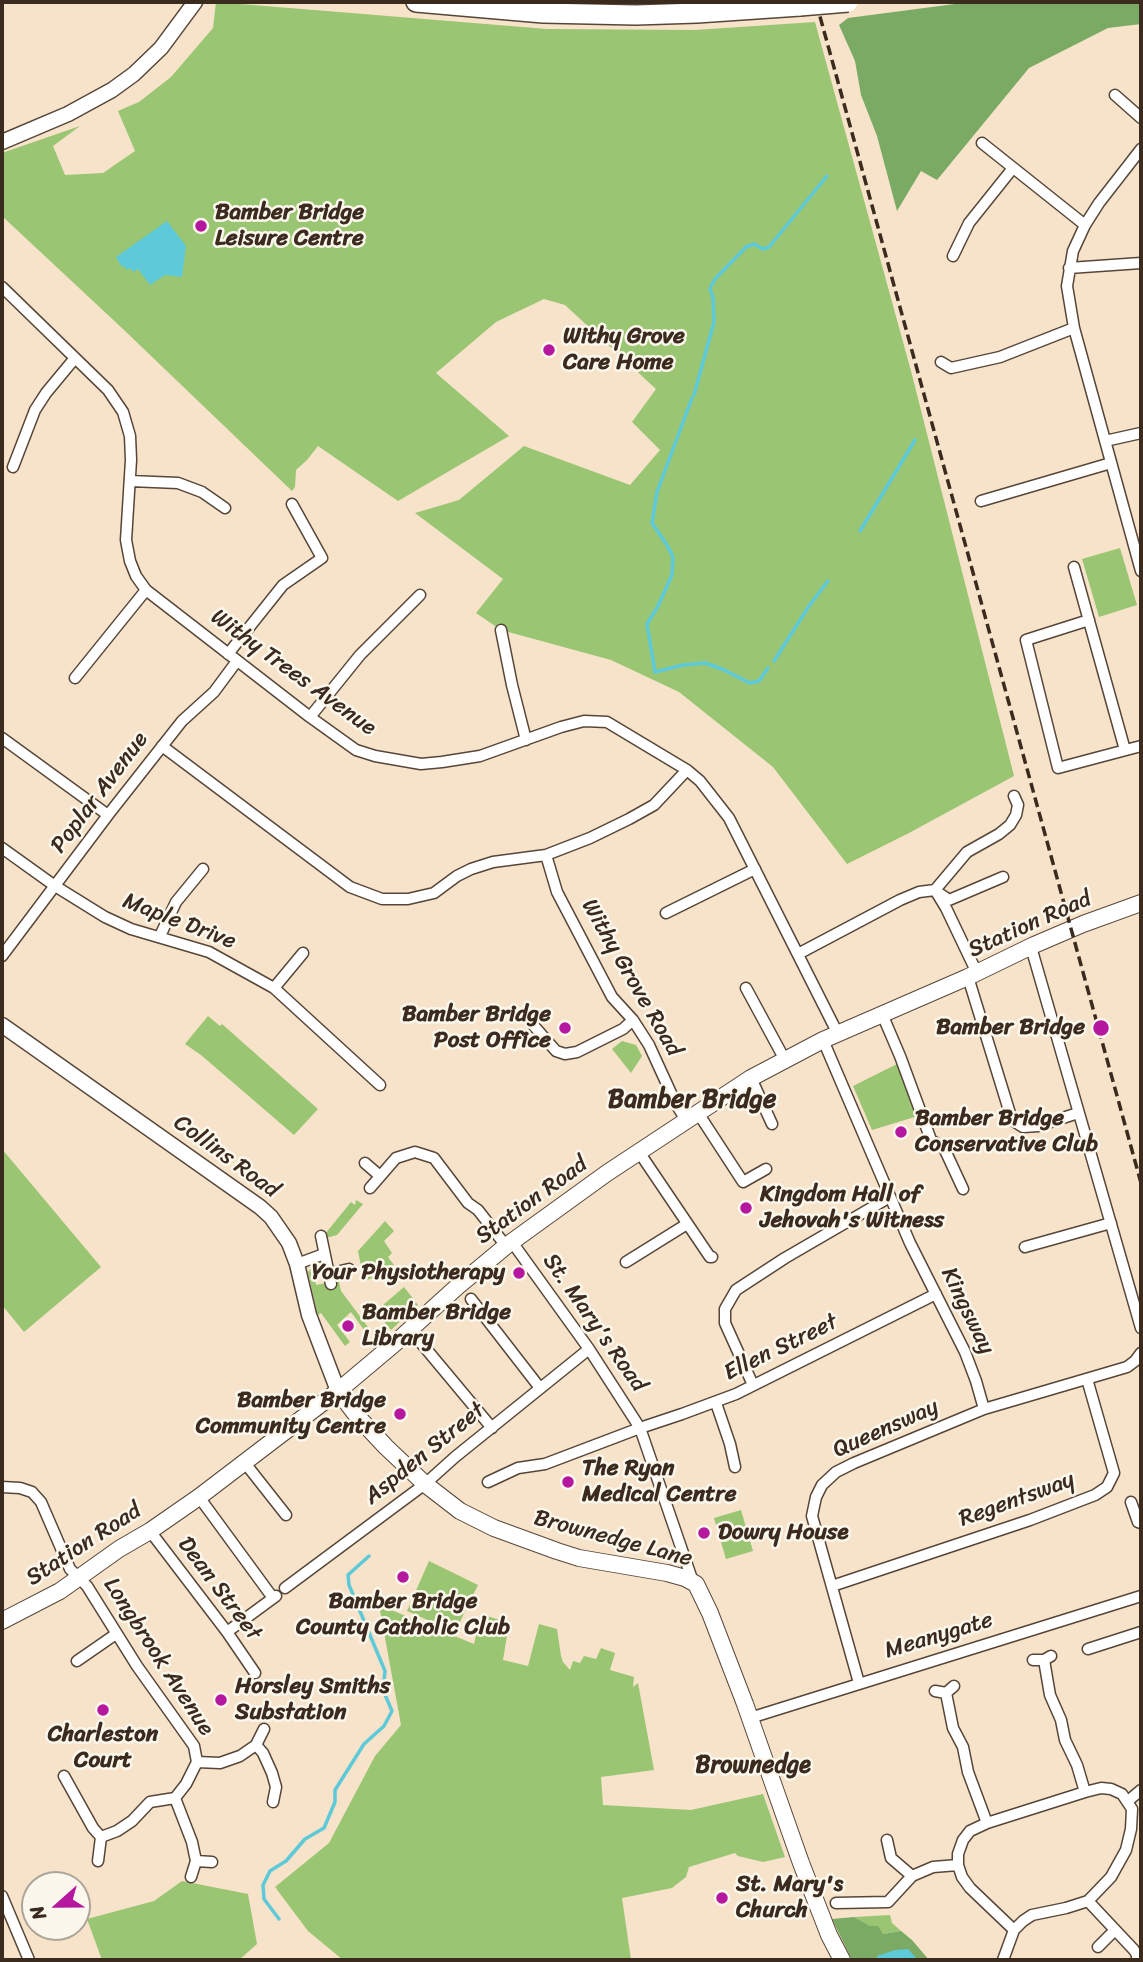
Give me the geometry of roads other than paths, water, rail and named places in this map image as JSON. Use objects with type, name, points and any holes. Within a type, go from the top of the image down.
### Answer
[{"type":"highway","points":[[416,2],[543,13],[636,15],[708,13],[848,2]]},
{"type":"main road","name":"Station Road","points":[[2,1621],[60,1591],[199,1497],[338,1391],[509,1244],[639,1152],[751,1078],[830,1037],[1083,924],[1141,903]]},
{"type":"main road","name":"Brownedge Lane","points":[[338,1391],[379,1439],[425,1484],[460,1511],[494,1528],[579,1558],[667,1573],[693,1582],[698,1587],[750,1718],[801,1863],[841,1960]]},
{"type":"street","points":[[2,142],[76,110],[112,90],[149,61],[195,2]]},
{"type":"street","points":[[1115,95],[1141,118]]},
{"type":"street","points":[[982,143],[1085,225]]},
{"type":"street","points":[[1141,149],[1085,225],[1073,251],[1067,286],[1074,328],[1141,571]]},
{"type":"street","points":[[953,256],[969,223],[1013,168]]},
{"type":"street","points":[[1069,268],[1141,263]]},
{"type":"street","name":"Withy Trees Avenue","points":[[2,287],[108,390],[123,412],[131,436],[126,540],[130,561],[146,590],[310,717],[356,750],[375,756],[421,764],[442,762],[480,756],[584,721],[607,722],[687,770],[718,802],[729,818],[798,954]]},
{"type":"street","points":[[941,362],[951,368],[1000,357],[1074,328]]},
{"type":"street","points":[[13,467],[35,410],[75,358]]},
{"type":"street","points":[[1105,441],[1141,433]]},
{"type":"street","points":[[981,501],[1111,463]]},
{"type":"street","points":[[130,481],[178,483],[202,492],[225,508]]},
{"type":"street","name":"Poplar Avenue","points":[[2,956],[182,721],[214,692],[232,658],[283,585],[323,558],[292,504]]},
{"type":"street","points":[[1074,567],[1125,751]]},
{"type":"street","points":[[75,678],[146,590]]},
{"type":"street","points":[[310,717],[360,655],[419,595]]},
{"type":"street","points":[[1089,620],[1026,640],[1058,768],[1141,746]]},
{"type":"street","points":[[501,630],[526,740]]},
{"type":"street","points":[[2,738],[108,815]]},
{"type":"street","points":[[162,746],[351,887],[382,899],[408,899],[434,892],[471,869],[493,862],[546,855],[600,833],[654,805],[687,770]]},
{"type":"street","points":[[935,890],[967,852],[1010,825],[1018,805],[1014,796]]},
{"type":"street","name":"Maple Drive","points":[[2,848],[105,917],[131,929],[209,953],[274,988],[380,1085]]},
{"type":"street","name":"Withy Grove Road","points":[[546,855],[557,892],[612,997],[633,1020],[649,1045],[676,1104],[692,1116],[743,1182],[766,1169]]},
{"type":"street","points":[[160,936],[176,902],[203,869]]},
{"type":"street","points":[[666,913],[755,869]]},
{"type":"street","points":[[798,954],[919,892],[935,890],[949,900],[1003,877]]},
{"type":"street","points":[[935,890],[973,975],[1012,1121],[1023,1127],[1038,1126],[1078,1113]]},
{"type":"street","points":[[1031,947],[1141,1328]]},
{"type":"street","points":[[274,988],[303,953]]},
{"type":"street","name":"Kingsway","points":[[798,954],[890,1197],[965,1352],[984,1409]]},
{"type":"street","points":[[746,988],[785,1060]]},
{"type":"street","points":[[882,1014],[931,1140],[944,1148],[963,1189]]},
{"type":"street","points":[[534,1026],[555,1051],[568,1054],[623,1029],[633,1020]]},
{"type":"street","name":"Collins Road","points":[[2,1025],[260,1208],[279,1227],[298,1264],[309,1315],[338,1391]]},
{"type":"street","points":[[751,1078],[772,1124]]},
{"type":"street","points":[[639,1152],[712,1257]]},
{"type":"street","name":"St. Mary's Road","points":[[380,1176],[397,1158],[415,1153],[434,1158],[468,1203],[478,1210],[509,1244],[589,1349],[640,1428],[693,1582]]},
{"type":"street","points":[[365,1163],[380,1176],[370,1188]]},
{"type":"street","points":[[753,1385],[725,1323],[724,1309],[736,1290],[816,1239],[890,1197]]},
{"type":"street","points":[[1025,1247],[1111,1223]]},
{"type":"street","points":[[626,1262],[687,1224]]},
{"type":"street","points":[[321,1236],[329,1279],[349,1269]]},
{"type":"street","points":[[298,1264],[324,1254]]},
{"type":"street","name":"Ellen Street","points":[[640,1428],[716,1403],[936,1294]]},
{"type":"street","points":[[471,1299],[540,1388]]},
{"type":"street","points":[[422,1345],[492,1428]]},
{"type":"street","name":"Aspden Street","points":[[285,1588],[425,1484],[589,1349]]},
{"type":"street","name":"Queensway","points":[[859,1683],[812,1516],[822,1485],[836,1472],[854,1463],[984,1409],[1126,1367],[1141,1353]]},
{"type":"street","name":"Regentsway","points":[[832,1586],[1030,1520],[1095,1495],[1107,1487],[1114,1473],[1087,1379]]},
{"type":"street","points":[[716,1403],[735,1467]]},
{"type":"street","name":"St. Mary's Road","points":[[488,1482],[517,1468],[545,1464],[640,1428]]},
{"type":"street","points":[[245,1463],[286,1515]]},
{"type":"street","name":"Longbrook Avenue","points":[[2,1487],[32,1492],[41,1502],[70,1569],[88,1586],[116,1634],[194,1746],[197,1762],[175,1798]]},
{"type":"street","points":[[199,1497],[274,1597],[227,1632]]},
{"type":"street","points":[[1131,1502],[1138,1522],[1141,1523]]},
{"type":"street","name":"Dean Street","points":[[150,1531],[255,1673]]},
{"type":"street","name":"Meanygate","points":[[750,1718],[1141,1596]]},
{"type":"street","points":[[1088,1649],[1141,1633]]},
{"type":"street","points":[[77,1661],[116,1634]]},
{"type":"street","points":[[1042,1659],[1050,1695],[1085,1792]]},
{"type":"street","points":[[945,1690],[953,1728],[987,1823]]},
{"type":"street","points":[[264,1729],[256,1745],[263,1753],[272,1773],[276,1787],[273,1802]]},
{"type":"street","name":"Longbrook Avenue","points":[[197,1762],[220,1763],[240,1756],[256,1745]]},
{"type":"street","points":[[64,1776],[93,1828],[101,1836]]},
{"type":"street","points":[[1003,1960],[1014,1930],[1023,1921],[1032,1915],[1088,1901],[1111,1877],[1126,1850],[1133,1816],[1128,1801],[1122,1794],[1101,1788],[987,1823],[970,1831],[958,1854],[962,1877],[1014,1930]]},
{"type":"street","points":[[1128,1801],[1141,1790]]},
{"type":"street","points":[[101,1836],[117,1831],[132,1821],[150,1802],[175,1798],[192,1842],[196,1861],[191,1877]]},
{"type":"street","points":[[98,1861],[101,1836]]},
{"type":"street","points":[[887,1840],[891,1858],[912,1876]]},
{"type":"street","points":[[196,1861],[212,1862]]},
{"type":"street","points":[[836,1903],[888,1902],[912,1876],[933,1867],[958,1865]]},
{"type":"street","points":[[2,1897],[30,1960]]},
{"type":"street","points":[[1088,1901],[1134,1950],[1137,1960]]},
{"type":"street","points":[[1098,1947],[1114,1931]]},
{"type":"water","points":[[167,221],[186,246],[182,277],[165,275],[150,285],[138,269],[133,272],[130,268],[127,270],[116,257]]},
{"type":"water","points":[[908,1949],[918,1960],[877,1960],[877,1956]]},
{"type":"waterway","points":[[711,286],[746,247],[754,244],[763,249],[769,247],[827,176]]},
{"type":"waterway","points":[[694,395],[714,322],[710,289]]},
{"type":"waterway","points":[[692,398],[657,492],[652,523],[673,557],[672,575],[647,624],[655,672],[705,663],[750,683],[759,681],[768,668]]},
{"type":"waterway","points":[[860,531],[915,440]]},
{"type":"waterway","points":[[774,661],[828,581]]},
{"type":"waterway","points":[[279,1919],[264,1899],[263,1885],[270,1871],[286,1861],[305,1839],[324,1828],[335,1802],[335,1790],[364,1744],[384,1726],[392,1711],[383,1690],[385,1671],[349,1585],[348,1575],[369,1556]]},
{"type":"railway","points":[[816,2],[1141,1183]]},
{"type":"place","name":"Bamber Bridge Leisure Centre","points":[[201,226]]},
{"type":"place","name":"Withy Grove Care Home","points":[[549,350]]},
{"type":"place","name":"Bamber Bridge Post Office","points":[[565,1028]]},
{"type":"place","name":"Bamber Bridge","points":[[1101,1028]]},
{"type":"place","name":"Bamber Bridge Conservative Club","points":[[901,1132]]},
{"type":"place","name":"Kingdom Hall of Jehovah's Witness","points":[[746,1208]]},
{"type":"place","name":"Your Physiotherapy","points":[[519,1273]]},
{"type":"place","name":"Bamber Bridge Library","points":[[348,1326]]},
{"type":"place","name":"Bamber Bridge Community Centre","points":[[400,1414]]},
{"type":"place","name":"The Ryan Medical Centre","points":[[568,1482]]},
{"type":"place","name":"Dowry House","points":[[704,1533]]},
{"type":"place","name":"Bamber Bridge County Catholic Club","points":[[403,1577]]},
{"type":"place","name":"Horsley Smiths Substation","points":[[221,1700]]},
{"type":"place","name":"Charleston Court","points":[[103,1710]]},
{"type":"place","name":"St. Mary's Church","points":[[722,1898]]},
{"type":"district","name":"Bamber Bridge","points":[[692,1100]]},
{"type":"district","name":"Brownedge","points":[[753,1766]]}]
